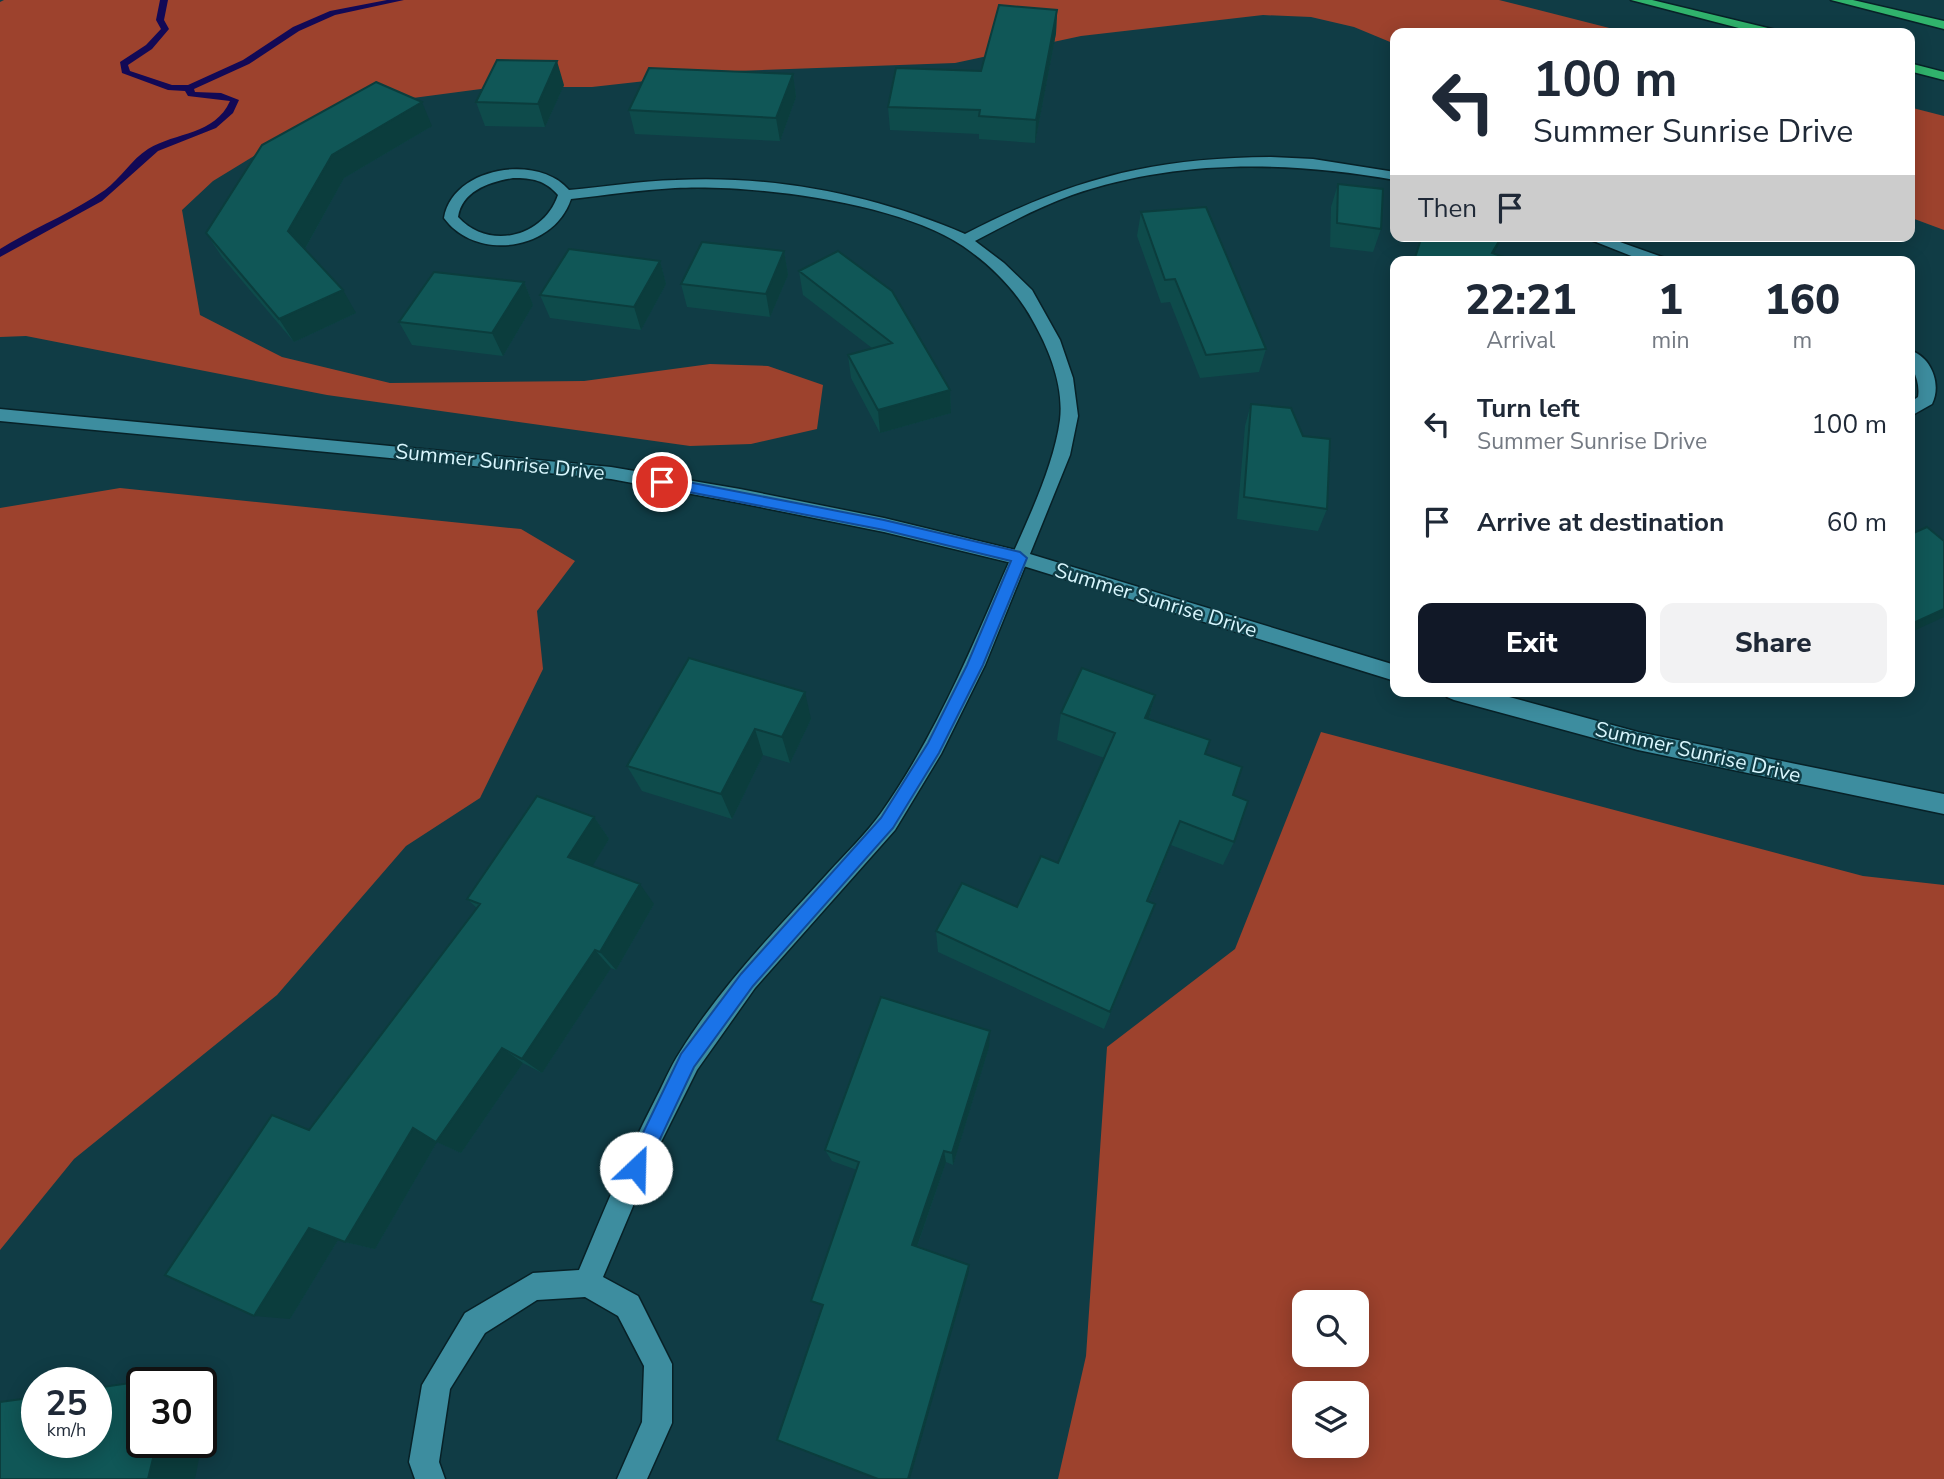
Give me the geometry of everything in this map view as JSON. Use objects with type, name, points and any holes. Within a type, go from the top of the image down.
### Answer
[{"type":"highway","points":[[1637,0],[1752,28]]},
{"type":"highway","points":[[1837,0],[1944,25]]},
{"type":"highway","points":[[1915,69],[1944,76]]},
{"type":"street","points":[[965,240],[1024,209],[1068,192],[1160,170],[1208,163],[1261,161],[1323,165],[1390,175]]},
{"type":"street","points":[[526,174],[544,177],[553,181],[565,195],[564,209],[558,218],[542,230],[519,238],[492,241],[471,237],[457,229],[451,218],[454,203],[471,187],[503,176],[526,174]]},
{"type":"street","points":[[565,195],[676,184],[791,190],[856,201],[915,218],[965,240],[999,266],[1026,294],[1052,340],[1065,378],[1069,416],[1061,455],[1020,558],[975,665],[934,748],[887,823],[747,980],[688,1061],[646,1145],[587,1283]]},
{"type":"street","points":[[1605,242],[1646,256]]},
{"type":"street","points":[[1915,361],[1924,370],[1929,383],[1926,400],[1915,407]]},
{"type":"street","name":"Summer Sunrise Drive","points":[[0,415],[611,473],[884,525],[1020,558],[1390,671]]},
{"type":"street","name":"Summer Sunrise Drive","points":[[1476,697],[1638,741],[1944,804]]},
{"type":"street","points":[[430,1479],[424,1462],[436,1385],[475,1323],[533,1287],[587,1283],[628,1306],[658,1364],[657,1423],[632,1479]]},
{"type":"shaded area","points":[[1499,0],[1609,28],[1390,28],[1390,42],[1354,27],[1311,17],[1263,15],[1081,36],[955,63],[735,71],[592,87],[496,87],[345,107],[298,129],[213,181],[182,210],[200,315],[282,357],[390,383],[584,381],[710,364],[768,366],[823,385],[817,429],[751,444],[690,446],[327,395],[26,336],[0,337],[0,2]]},
{"type":"shaded area","points":[[1915,109],[1944,116],[1944,230],[1915,219]]},
{"type":"shaded area","points":[[120,488],[521,529],[575,561],[537,611],[543,669],[480,798],[406,846],[277,995],[74,1159],[0,1250],[0,508]]},
{"type":"shaded area","points":[[1321,732],[1863,876],[1944,885],[1944,1479],[1058,1479],[1086,1356],[1107,1047],[1235,949]]},
{"type":"building","points":[[999,5],[1057,10],[1036,120],[979,116],[980,110],[888,107],[896,68],[981,71]]},
{"type":"building","points":[[497,60],[557,61],[538,104],[476,102]]},
{"type":"building","points":[[649,68],[793,74],[776,118],[629,110]]},
{"type":"building","points":[[376,82],[422,102],[332,155],[288,231],[343,290],[279,319],[206,233],[262,145]]},
{"type":"building","points":[[1338,184],[1383,189],[1381,229],[1337,223]]},
{"type":"building","points":[[1206,207],[1266,349],[1206,355],[1175,279],[1165,280],[1141,212]]},
{"type":"building","points":[[702,242],[784,251],[766,294],[681,284]]},
{"type":"building","points":[[1420,242],[1498,242],[1492,253],[1501,256],[1416,256]]},
{"type":"building","points":[[569,249],[660,261],[634,307],[540,295]]},
{"type":"building","points":[[838,251],[892,291],[950,390],[878,410],[848,355],[892,343],[799,271]]},
{"type":"building","points":[[434,272],[524,282],[492,333],[399,322]]},
{"type":"building","points":[[1251,404],[1291,408],[1303,436],[1330,439],[1327,509],[1244,497]]},
{"type":"building","points":[[1927,527],[1944,541],[1944,609],[1915,622],[1915,532]]},
{"type":"building","points":[[689,658],[805,692],[782,737],[755,729],[721,794],[627,766]]},
{"type":"building","points":[[1082,668],[1155,695],[1145,718],[1210,740],[1205,754],[1242,767],[1233,795],[1248,801],[1234,842],[1180,821],[1147,901],[1155,904],[1110,1012],[936,931],[962,883],[1017,907],[1041,856],[1058,863],[1115,733],[1061,713]]},
{"type":"building","points":[[537,796],[594,817],[568,857],[640,884],[600,952],[595,950],[522,1059],[502,1048],[436,1142],[413,1128],[345,1242],[309,1228],[254,1316],[165,1275],[272,1115],[309,1130],[480,904],[467,899]]},
{"type":"building","points":[[881,997],[990,1031],[952,1153],[944,1151],[912,1245],[969,1265],[908,1479],[878,1479],[777,1440],[823,1305],[811,1301],[859,1162],[825,1150]]},
{"type":"building","points":[[126,1384],[126,1458],[153,1458],[148,1479],[0,1479],[0,1402],[21,1399],[21,1458],[112,1458],[112,1386]]},
{"type":"waterway","points":[[164,0],[160,20],[165,29],[149,47],[123,64],[126,73],[171,88],[189,88]]},
{"type":"waterway","points":[[189,88],[246,62],[296,29],[333,13],[400,0]]},
{"type":"waterway","points":[[0,254],[99,199],[155,149],[213,126],[230,111],[235,100],[191,94],[189,88]]},
{"type":"route","points":[[636,1168],[688,1061],[747,980],[887,823],[934,748],[975,665],[1020,558],[884,525],[662,482]]}]
